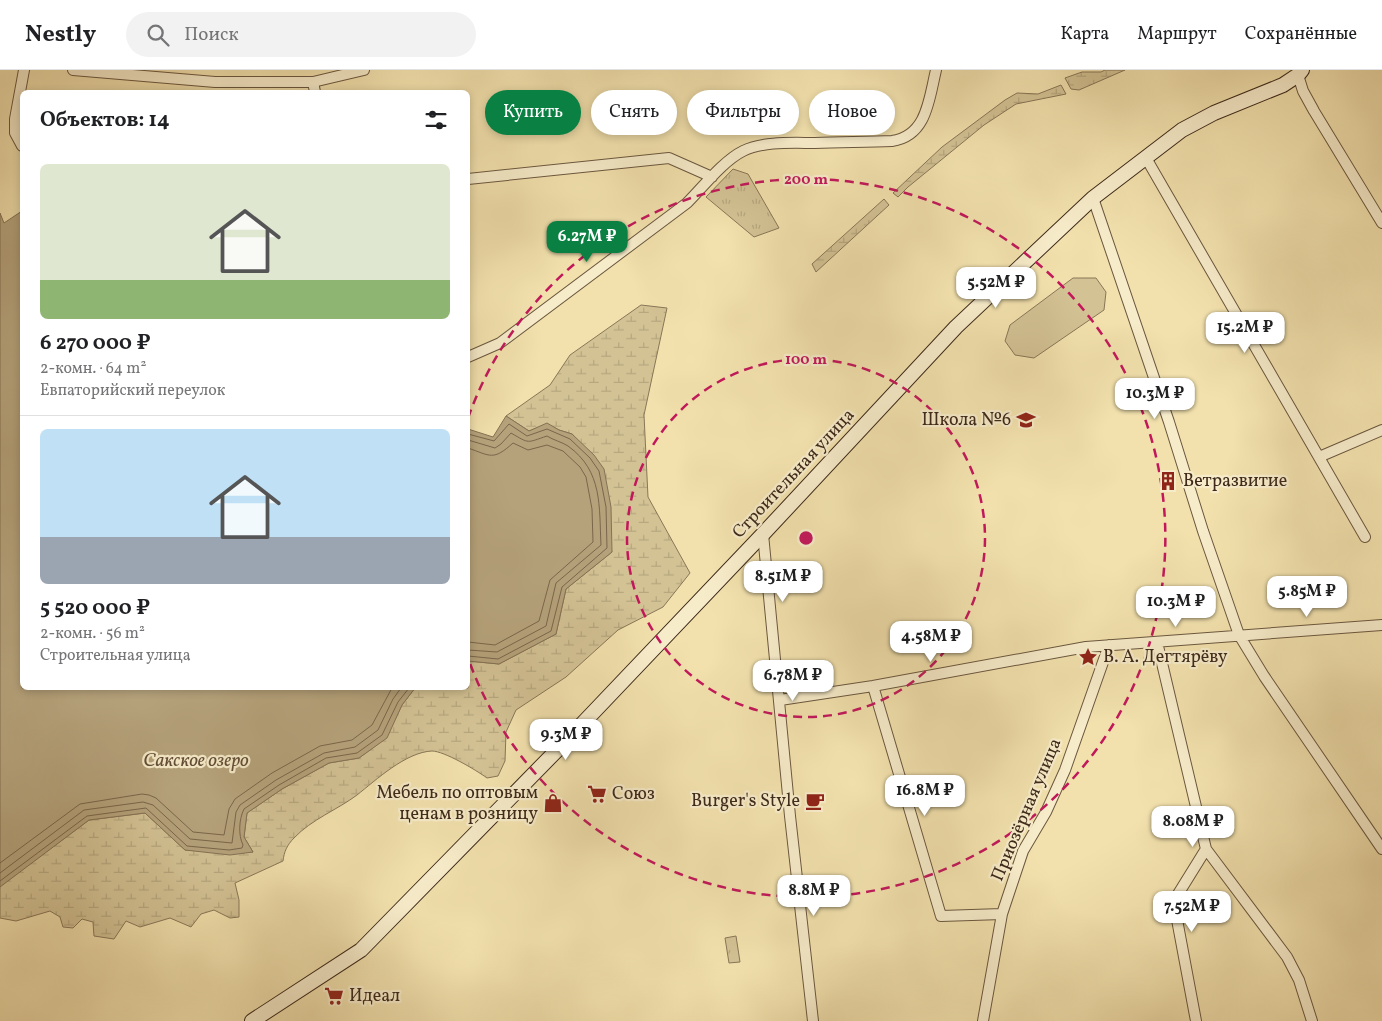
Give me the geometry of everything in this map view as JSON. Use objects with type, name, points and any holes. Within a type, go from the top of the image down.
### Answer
[{"type":"street","points":[[21,90],[24,70]]},
{"type":"street","points":[[73,70],[215,82],[313,82],[364,70]]},
{"type":"street","points":[[256,82],[257,70]]},
{"type":"street","points":[[470,356],[500,343],[687,203],[712,177],[743,151],[782,143],[892,141],[902,140],[909,136],[920,125],[936,70]]},
{"type":"street","points":[[1300,73],[1303,91],[1382,223]]},
{"type":"street","name":"Строительная улица","points":[[252,1021],[361,950],[559,748],[763,534],[956,327],[1093,198],[1182,130],[1206,117],[1267,93],[1300,73]]},
{"type":"street","points":[[313,82],[315,90]]},
{"type":"street","points":[[20,94],[15,133],[20,142]]},
{"type":"street","points":[[470,179],[669,158],[712,177]]},
{"type":"street","points":[[1146,158],[1365,537]]},
{"type":"street","points":[[1093,198],[1239,635],[1264,676],[1382,848]]},
{"type":"street","points":[[1319,457],[1382,430]]},
{"type":"street","points":[[763,534],[790,816],[813,1021]]},
{"type":"street","points":[[780,700],[873,686],[1086,647],[1382,625]]},
{"type":"street","points":[[1157,642],[1206,849],[1287,958],[1299,980],[1312,1021]]},
{"type":"street","name":"Приозёрная улица","points":[[984,1021],[1002,914],[1023,851],[1046,812],[1065,770],[1109,645]]},
{"type":"street","points":[[873,686],[941,916],[1002,914]]},
{"type":"street","points":[[1196,1021],[1175,909],[1175,899],[1206,849]]},
{"type":"green space","points":[[1105,70],[1125,70],[1079,90],[1071,89],[1065,78],[1082,72],[1101,72]]},
{"type":"green space","points":[[1061,85],[1066,94],[1016,104],[984,125],[898,197],[893,193],[942,147],[1005,100],[1017,93],[1038,94]]},
{"type":"green space","points":[[733,169],[748,174],[779,228],[754,237],[706,197]]},
{"type":"green space","points":[[884,199],[889,205],[816,272],[812,264]]},
{"type":"green space","points":[[1073,278],[1096,278],[1106,292],[1104,310],[1034,358],[1015,355],[1005,341],[1010,325]]},
{"type":"green space","points":[[641,305],[667,308],[644,415],[648,497],[690,573],[663,607],[618,630],[566,677],[516,710],[506,732],[505,761],[498,776],[487,778],[452,757],[432,751],[412,756],[402,761],[357,795],[301,831],[288,846],[283,861],[235,883],[239,900],[239,917],[230,918],[214,910],[201,914],[191,927],[170,918],[140,927],[126,921],[114,939],[94,936],[93,922],[82,919],[73,928],[63,927],[60,917],[50,911],[16,921],[0,918],[0,845],[8,880],[89,820],[145,813],[185,850],[253,852],[244,837],[247,813],[282,789],[329,763],[359,758],[386,738],[402,705],[413,690],[470,690],[470,661],[499,664],[556,634],[566,589],[612,552],[572,434],[547,424],[529,431],[506,416],[550,385],[570,355]]},
{"type":"green space","points":[[736,936],[740,962],[729,963],[725,938]]},
{"type":"water","name":"Сакское озеро","points":[[20,212],[20,690],[413,690],[402,705],[387,738],[359,758],[329,763],[282,789],[247,813],[244,837],[253,852],[230,855],[185,850],[145,813],[89,820],[0,887],[0,213],[4,223]]},
{"type":"water","points":[[506,416],[529,431],[547,423],[559,430],[572,434],[594,455],[604,469],[611,507],[612,552],[566,589],[556,634],[499,664],[470,661],[470,430],[493,437]]},
{"type":"place","name":"Школа №6","points":[[1026,420]]},
{"type":"place","name":"Ветразвитие","points":[[1168,481]]},
{"type":"place","name":"В. А. Дегтярёву","points":[[1088,657]]},
{"type":"place","name":"Союз","points":[[597,794]]},
{"type":"place","name":"Burger's Style","points":[[815,801]]},
{"type":"place","name":"Мебель по оптовым ценам в розницу","points":[[553,803]]},
{"type":"place","name":"Идеал","points":[[334,996]]}]
